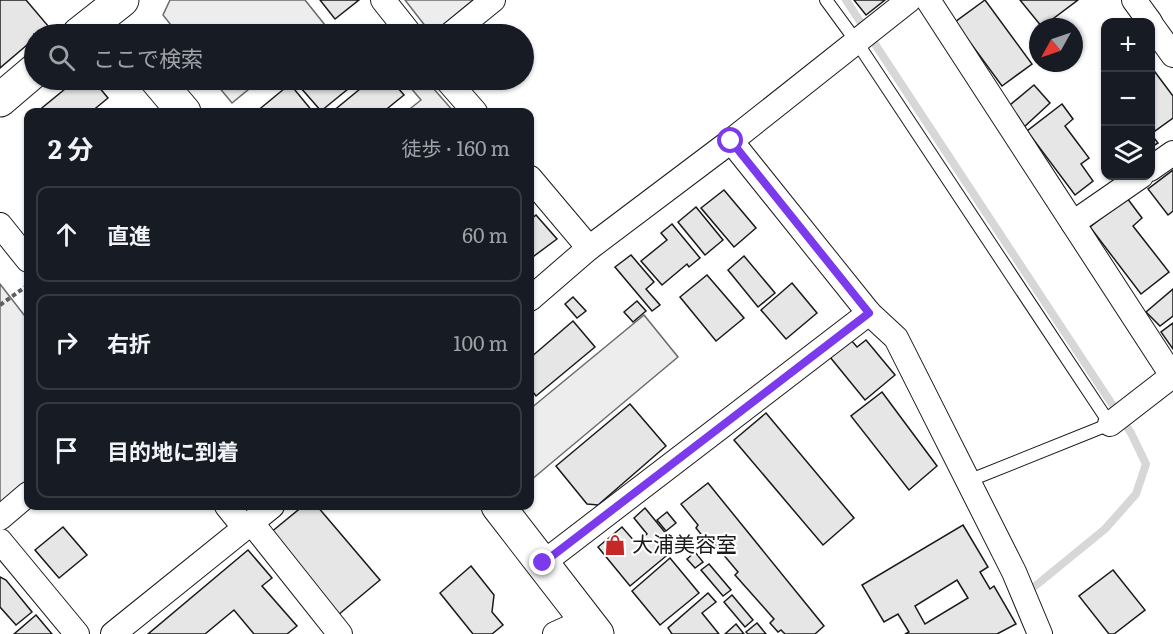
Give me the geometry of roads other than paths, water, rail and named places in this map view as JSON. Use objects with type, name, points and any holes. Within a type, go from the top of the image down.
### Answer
[{"type":"street","points":[[383,0],[402,24]]},
{"type":"street","points":[[463,24],[492,0]]},
{"type":"street","points":[[534,295],[589,248],[731,141],[909,0]]},
{"type":"street","points":[[928,0],[1173,377],[1110,424]]},
{"type":"street","points":[[1134,0],[1147,18]]},
{"type":"street","points":[[1155,30],[1173,55]]},
{"type":"street","points":[[0,100],[24,80]]},
{"type":"street","points":[[165,90],[181,108]]},
{"type":"street","points":[[456,90],[472,108]]},
{"type":"street","points":[[731,141],[869,313],[896,338],[1014,572],[1041,634]]},
{"type":"street","points":[[1155,166],[1173,153]]},
{"type":"street","points":[[1073,223],[1135,180]]},
{"type":"street","points":[[534,183],[589,248]]},
{"type":"street","points":[[0,225],[24,255]]},
{"type":"street","points":[[543,563],[869,313]]},
{"type":"street","points":[[0,518],[24,497]]},
{"type":"street","points":[[231,510],[247,525],[340,634]]},
{"type":"street","points":[[113,634],[267,510]]},
{"type":"street","points":[[501,510],[592,627],[555,634]]},
{"type":"street","points":[[3,549],[77,634]]},
{"type":"lane","points":[[826,0],[856,41],[1110,424],[968,481]]},
{"type":"waterway","points":[[846,0],[1131,433],[1146,464],[1136,494],[1105,529],[1034,587]]},
{"type":"place","name":"大浦美容室","points":[[615,545]]}]
